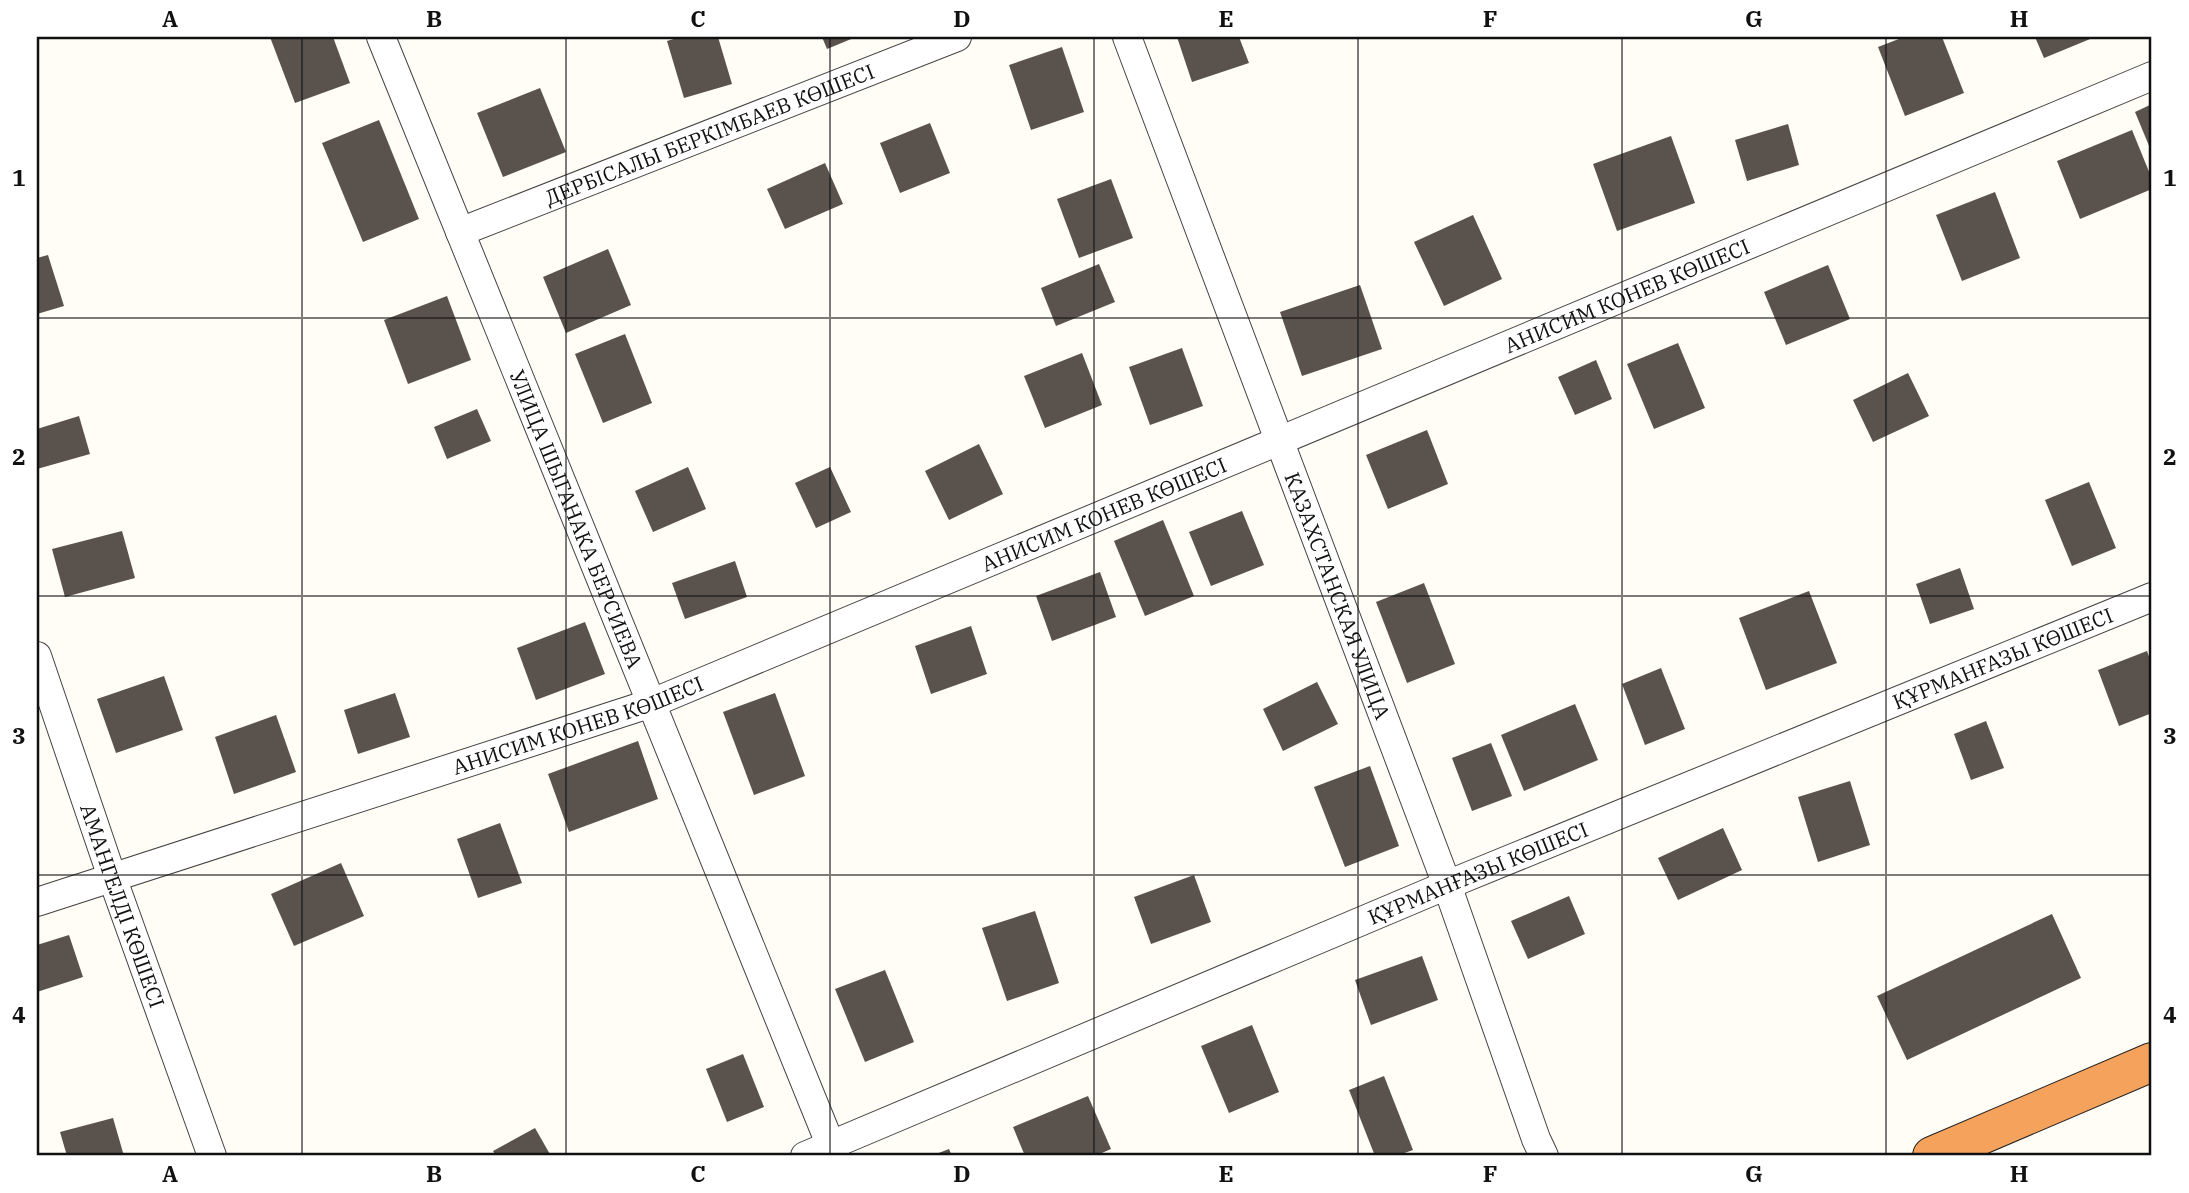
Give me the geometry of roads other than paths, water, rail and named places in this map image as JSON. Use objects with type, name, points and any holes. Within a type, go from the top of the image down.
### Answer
[{"type":"highway","points":[[1932,1156],[2152,1062]]},
{"type":"street","name":"УЛИЦА ШЫГАНАКА БЕРСИЕВА","points":[[381,37],[652,703],[824,1153]]},
{"type":"street","name":"ДЕРБІСАЛЫ БЕРКІМБАЕВ КӨШЕСІ","points":[[460,232],[957,37]]},
{"type":"street","name":"КАЗАХСТАНСКАЯ УЛИЦА","points":[[1128,37],[1447,886],[1544,1156]]},
{"type":"street","name":"АНИСИМ КОНЕВ КӨШЕСІ","points":[[37,902],[652,703],[2152,76]]},
{"type":"street","name":"ҚҰРМАНҒАЗЫ КӨШЕСІ","points":[[824,1153],[1447,886],[2152,597]]},
{"type":"street","name":"АМАНГЕЛДІ КӨШЕСІ","points":[[37,656],[112,877],[212,1156]]}]
